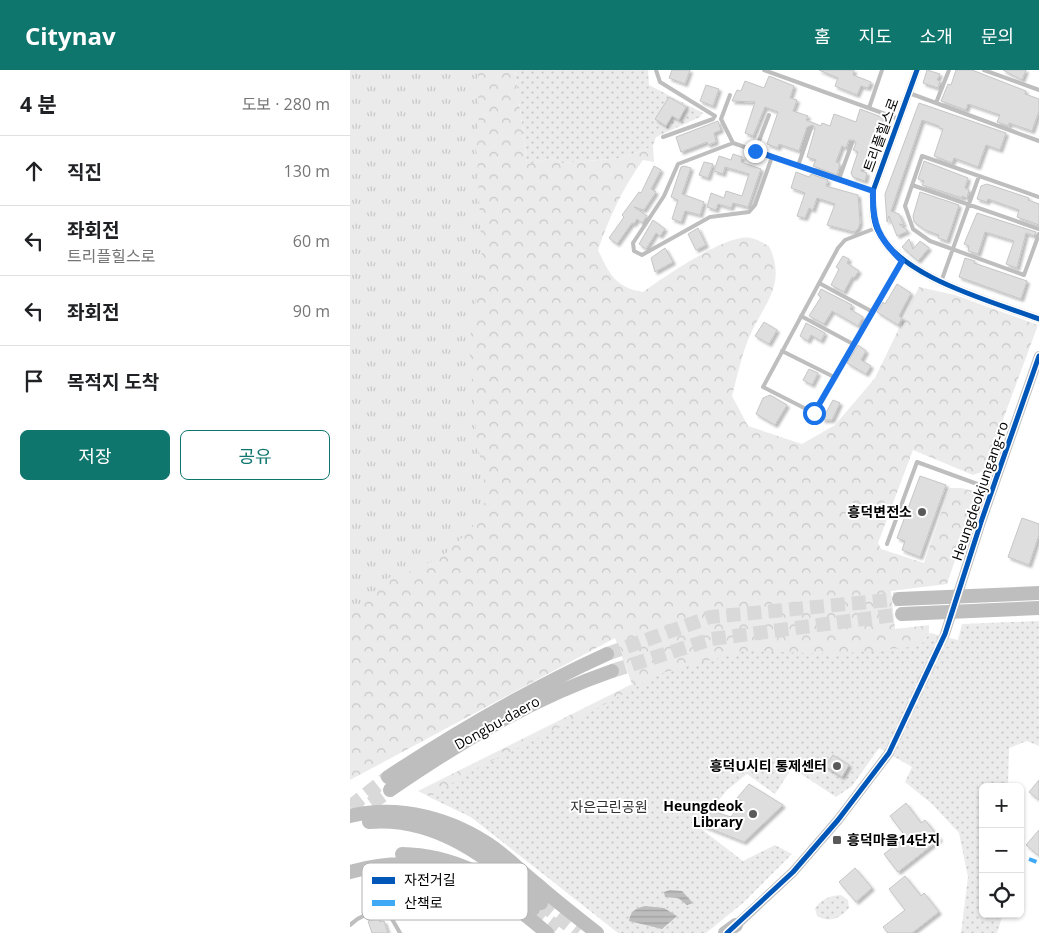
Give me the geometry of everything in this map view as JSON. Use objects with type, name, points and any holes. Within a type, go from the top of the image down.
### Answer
[{"type":"highway","points":[[899,599],[974,594],[1039,593]]},
{"type":"highway","points":[[902,614],[977,609],[1039,608]]},
{"type":"highway","name":"Dongbu-daero","points":[[607,654],[512,701],[389,784],[500,720],[576,684],[612,671]]},
{"type":"highway","points":[[350,816],[381,811],[425,816],[470,834],[495,848],[513,863]]},
{"type":"highway","points":[[350,824],[382,821],[410,823],[435,830],[457,839],[470,848],[485,863]]},
{"type":"highway","points":[[350,863],[386,855],[438,857],[454,863]]},
{"type":"highway","points":[[528,876],[584,923],[599,933]]},
{"type":"highway","points":[[528,908],[540,920]]},
{"type":"highway","points":[[528,908],[540,920]]},
{"type":"highway","points":[[528,913],[540,920]]},
{"type":"street","name":"트리플힐스로","points":[[917,70],[873,191],[876,228],[887,246],[902,261],[941,282],[1039,319]]},
{"type":"street","name":"Heungdeokjungang-ro","points":[[945,634],[992,490],[1039,356]]},
{"type":"street","points":[[730,931],[793,872],[838,820],[890,753]]},
{"type":"lane","points":[[656,70],[660,82],[715,116],[713,119],[663,137]]},
{"type":"lane","points":[[764,70],[899,119]]},
{"type":"lane","points":[[869,108],[882,70]]},
{"type":"lane","points":[[936,103],[948,70]]},
{"type":"lane","points":[[984,70],[1039,90]]},
{"type":"lane","points":[[909,93],[1039,141]]},
{"type":"lane","points":[[730,95],[722,119],[733,144]]},
{"type":"lane","points":[[755,151],[769,114]]},
{"type":"lane","points":[[798,166],[811,128]]},
{"type":"lane","points":[[772,157],[755,205],[749,212],[710,217],[642,255],[634,251],[633,243],[664,196],[678,164],[733,144],[755,151],[839,180],[873,191]]},
{"type":"lane","points":[[839,180],[852,144]]},
{"type":"lane","points":[[1039,197],[922,156],[905,206],[913,229],[930,241],[1024,274],[1039,234]]},
{"type":"lane","points":[[941,282],[979,176]]},
{"type":"lane","points":[[912,185],[1039,229]]},
{"type":"lane","points":[[876,228],[845,240],[838,248],[763,387],[814,413],[871,311],[902,261]]},
{"type":"lane","points":[[819,283],[871,311]]},
{"type":"lane","points":[[801,316],[853,344]]},
{"type":"lane","points":[[782,351],[834,377]]},
{"type":"lane","points":[[888,544],[917,462],[992,490]]},
{"type":"lane","points":[[350,925],[362,917]]},
{"type":"lane","points":[[393,920],[400,933]]},
{"type":"green space","points":[[350,70],[481,70],[508,508],[350,649]]},
{"type":"green space","points":[[478,70],[515,70],[527,164],[552,158],[563,163],[623,158],[653,146],[654,162],[643,160],[629,181],[617,203],[598,250],[610,273],[626,287],[643,292],[712,249],[740,238],[751,238],[769,246],[776,273],[774,284],[771,295],[748,340],[732,396],[748,426],[802,444],[835,425],[875,378],[919,287],[955,295],[1038,325],[984,471],[973,475],[913,450],[878,543],[881,549],[924,563],[950,488],[961,488],[978,492],[947,584],[891,591],[895,629],[929,625],[929,634],[920,646],[765,698],[599,916],[471,817],[418,791],[632,684],[615,638],[350,780],[350,615],[390,577],[409,572],[443,556],[472,528],[487,498],[477,440],[469,345],[482,261],[477,154],[474,143],[479,125]]},
{"type":"green space","points":[[515,70],[648,70],[649,85],[703,113],[700,117],[656,137],[653,146],[623,158],[563,163],[552,158],[527,164]]},
{"type":"green space","name":"자은근린공원","points":[[1039,621],[1039,746],[1027,741],[1009,748],[1008,783],[979,783],[979,918],[1002,918],[997,933],[961,933],[968,877],[959,833],[932,804],[905,782],[912,767],[879,748],[852,786],[836,797],[792,768],[775,794],[747,774],[727,790],[700,823],[700,828],[743,861],[775,845],[792,854],[743,903],[706,933],[618,933],[471,817],[429,797],[479,767],[583,716],[662,673],[744,651],[839,654],[920,646],[930,633],[958,640],[962,624]]},
{"type":"green space","points":[[841,895],[848,900],[849,908],[845,912],[834,919],[817,916],[815,908],[821,902],[830,897]]},
{"type":"shaded area","points":[[670,890],[682,891],[693,903],[687,905],[678,898],[665,897],[664,892]]},
{"type":"shaded area","points":[[645,906],[664,908],[677,916],[662,929],[629,921],[634,911]]},
{"type":"building","points":[[672,70],[690,70],[685,84],[669,78]]},
{"type":"building","points":[[819,70],[854,70],[853,75],[871,82],[868,88],[861,86],[857,95],[835,86],[838,78]]},
{"type":"building","points":[[927,70],[940,74],[937,80],[940,81],[938,88],[923,83]]},
{"type":"building","points":[[956,70],[972,70],[1026,91],[1025,94],[1039,99],[1039,111],[1032,131],[1009,123],[1009,126],[997,122],[1000,115],[968,104],[966,110],[941,101],[948,84],[951,85]]},
{"type":"building","points":[[1003,70],[1026,70],[1022,80]]},
{"type":"building","points":[[769,76],[794,86],[790,98],[797,100],[793,111],[808,116],[806,120],[821,126],[822,123],[830,126],[834,114],[856,122],[860,109],[884,118],[877,138],[874,137],[861,171],[867,173],[865,181],[853,177],[851,173],[858,152],[853,150],[856,143],[854,140],[849,140],[846,148],[842,146],[836,162],[840,164],[837,175],[813,166],[816,160],[807,157],[815,129],[813,125],[807,127],[799,151],[779,144],[778,148],[767,144],[778,112],[765,107],[753,136],[745,133],[755,102],[732,101],[737,90],[741,91],[745,81],[764,88]]},
{"type":"building","points":[[706,85],[719,89],[713,106],[700,101]]},
{"type":"building","points":[[669,97],[686,107],[679,120],[672,116],[666,126],[655,119]]},
{"type":"building","points":[[919,103],[1006,133],[1000,150],[986,145],[978,167],[954,158],[952,163],[934,156],[943,129],[922,120],[891,211],[899,214],[904,225],[899,224],[908,231],[897,236],[889,216],[887,222],[885,194]]},
{"type":"building","points":[[718,121],[721,130],[714,133],[716,142],[708,145],[707,142],[681,152],[676,137]]},
{"type":"building","points":[[733,154],[742,157],[741,162],[761,169],[748,207],[733,203],[731,208],[718,204],[716,210],[707,207],[711,193],[724,198],[726,191],[742,196],[749,174],[725,167],[723,174],[714,171],[719,156],[731,160]]},
{"type":"building","points":[[924,161],[968,178],[965,188],[969,190],[967,198],[922,185],[924,181],[918,179]]},
{"type":"building","points":[[704,162],[713,164],[708,178],[699,175]]},
{"type":"building","points":[[654,166],[661,170],[651,189],[656,192],[644,210],[634,207],[647,216],[642,223],[637,219],[634,224],[632,223],[617,244],[609,238],[624,217],[622,215],[639,192],[641,193]]},
{"type":"building","points":[[681,167],[691,168],[682,194],[704,202],[700,215],[685,211],[681,222],[672,219],[678,200],[671,197]]},
{"type":"building","points":[[796,172],[809,177],[811,174],[828,180],[826,186],[858,195],[860,223],[858,229],[854,232],[827,225],[835,204],[817,198],[813,210],[809,208],[805,218],[797,216],[805,193],[791,188]]},
{"type":"building","points":[[987,184],[1029,198],[1028,200],[1039,204],[1039,225],[1017,217],[1019,210],[988,199],[987,202],[977,199],[981,186]]},
{"type":"building","points":[[920,192],[959,205],[947,241],[938,238],[939,235],[925,230],[914,222],[913,216]]},
{"type":"building","points":[[977,213],[1036,232],[1034,236],[1026,233],[1017,268],[1006,264],[1014,241],[985,232],[978,254],[968,251],[969,246],[964,244]]},
{"type":"building","points":[[653,220],[665,229],[660,236],[656,233],[646,249],[639,244]]},
{"type":"building","points":[[698,228],[706,245],[696,250],[688,234]]},
{"type":"building","points":[[909,239],[913,249],[920,241],[929,248],[918,261],[902,247]]},
{"type":"building","points":[[665,248],[673,262],[655,272],[651,258]]},
{"type":"building","points":[[843,256],[849,259],[847,263],[859,271],[854,278],[852,277],[844,292],[831,285],[839,269],[836,267]]},
{"type":"building","points":[[965,258],[975,261],[974,263],[1027,281],[1021,299],[959,277]]},
{"type":"building","points":[[897,284],[911,293],[899,316],[902,318],[898,325],[877,312],[883,302],[885,304]]},
{"type":"building","points":[[821,289],[852,305],[850,309],[863,317],[858,326],[832,311],[824,324],[809,316],[821,297],[818,295]]},
{"type":"building","points":[[764,322],[777,330],[769,344],[755,336]]},
{"type":"building","points":[[806,323],[825,333],[821,341],[811,335],[808,341],[800,336]]},
{"type":"building","points":[[858,345],[866,351],[861,360],[871,366],[866,374],[847,363]]},
{"type":"building","points":[[809,369],[818,373],[812,385],[803,380]]},
{"type":"building","points":[[770,395],[787,405],[775,425],[756,414],[763,398]]},
{"type":"building","points":[[833,400],[840,403],[832,420],[822,420]]},
{"type":"building","name":"흥덕변전소","points":[[920,476],[946,485],[920,557],[902,550],[905,541],[897,538]]},
{"type":"building","points":[[1022,518],[1039,524],[1039,535],[1029,565],[1008,557]]},
{"type":"building","name":"흥덕U시티 통제센터","points":[[833,755],[849,765],[842,777],[825,766]]},
{"type":"building","points":[[1039,780],[1039,800],[1029,792]]},
{"type":"building","name":"Heungdeok Library","points":[[749,784],[783,805],[744,842],[701,825],[712,811],[731,817],[743,802],[737,798]]},
{"type":"building","points":[[906,803],[921,823],[925,820],[940,839],[898,872],[884,854],[906,837],[890,816]]},
{"type":"building","points":[[1039,830],[1039,856],[1026,845]]},
{"type":"building","points":[[855,868],[872,888],[856,902],[839,882]]},
{"type":"building","points":[[905,876],[921,896],[924,893],[939,912],[912,933],[888,933],[883,927],[905,910],[889,889]]},
{"type":"building","points":[[368,921],[384,921],[388,933],[372,933]]},
{"type":"tunnel","points":[[607,654],[710,617],[899,599]]},
{"type":"tunnel","points":[[612,671],[712,639],[902,614]]},
{"type":"tunnel","points":[[889,753],[945,634]]},
{"type":"tunnel","points":[[350,807],[388,777]]},
{"type":"tunnel","points":[[354,816],[390,790]]},
{"type":"tunnel","points":[[541,903],[578,933]]},
{"type":"tunnel","points":[[533,909],[558,928]]},
{"type":"marked path","points":[[1029,859],[1039,863]]},
{"type":"cycle path","points":[[917,70],[873,191],[875,225],[888,246],[905,261],[925,274],[972,295],[1039,319]]},
{"type":"cycle path","points":[[727,933],[793,872],[838,820],[889,753],[945,634],[981,522],[1039,356]]},
{"type":"place","name":"흥덕변전소","points":[[922,512]]},
{"type":"place","name":"흥덕U시티 통제센터","points":[[837,766]]},
{"type":"place","name":"Heungdeok Library","points":[[753,814]]},
{"type":"place","name":"흥덕마을14단지","points":[[837,840]]},
{"type":"route","points":[[755,151],[873,191],[876,228],[887,246],[902,261],[871,311],[814,413]]}]
